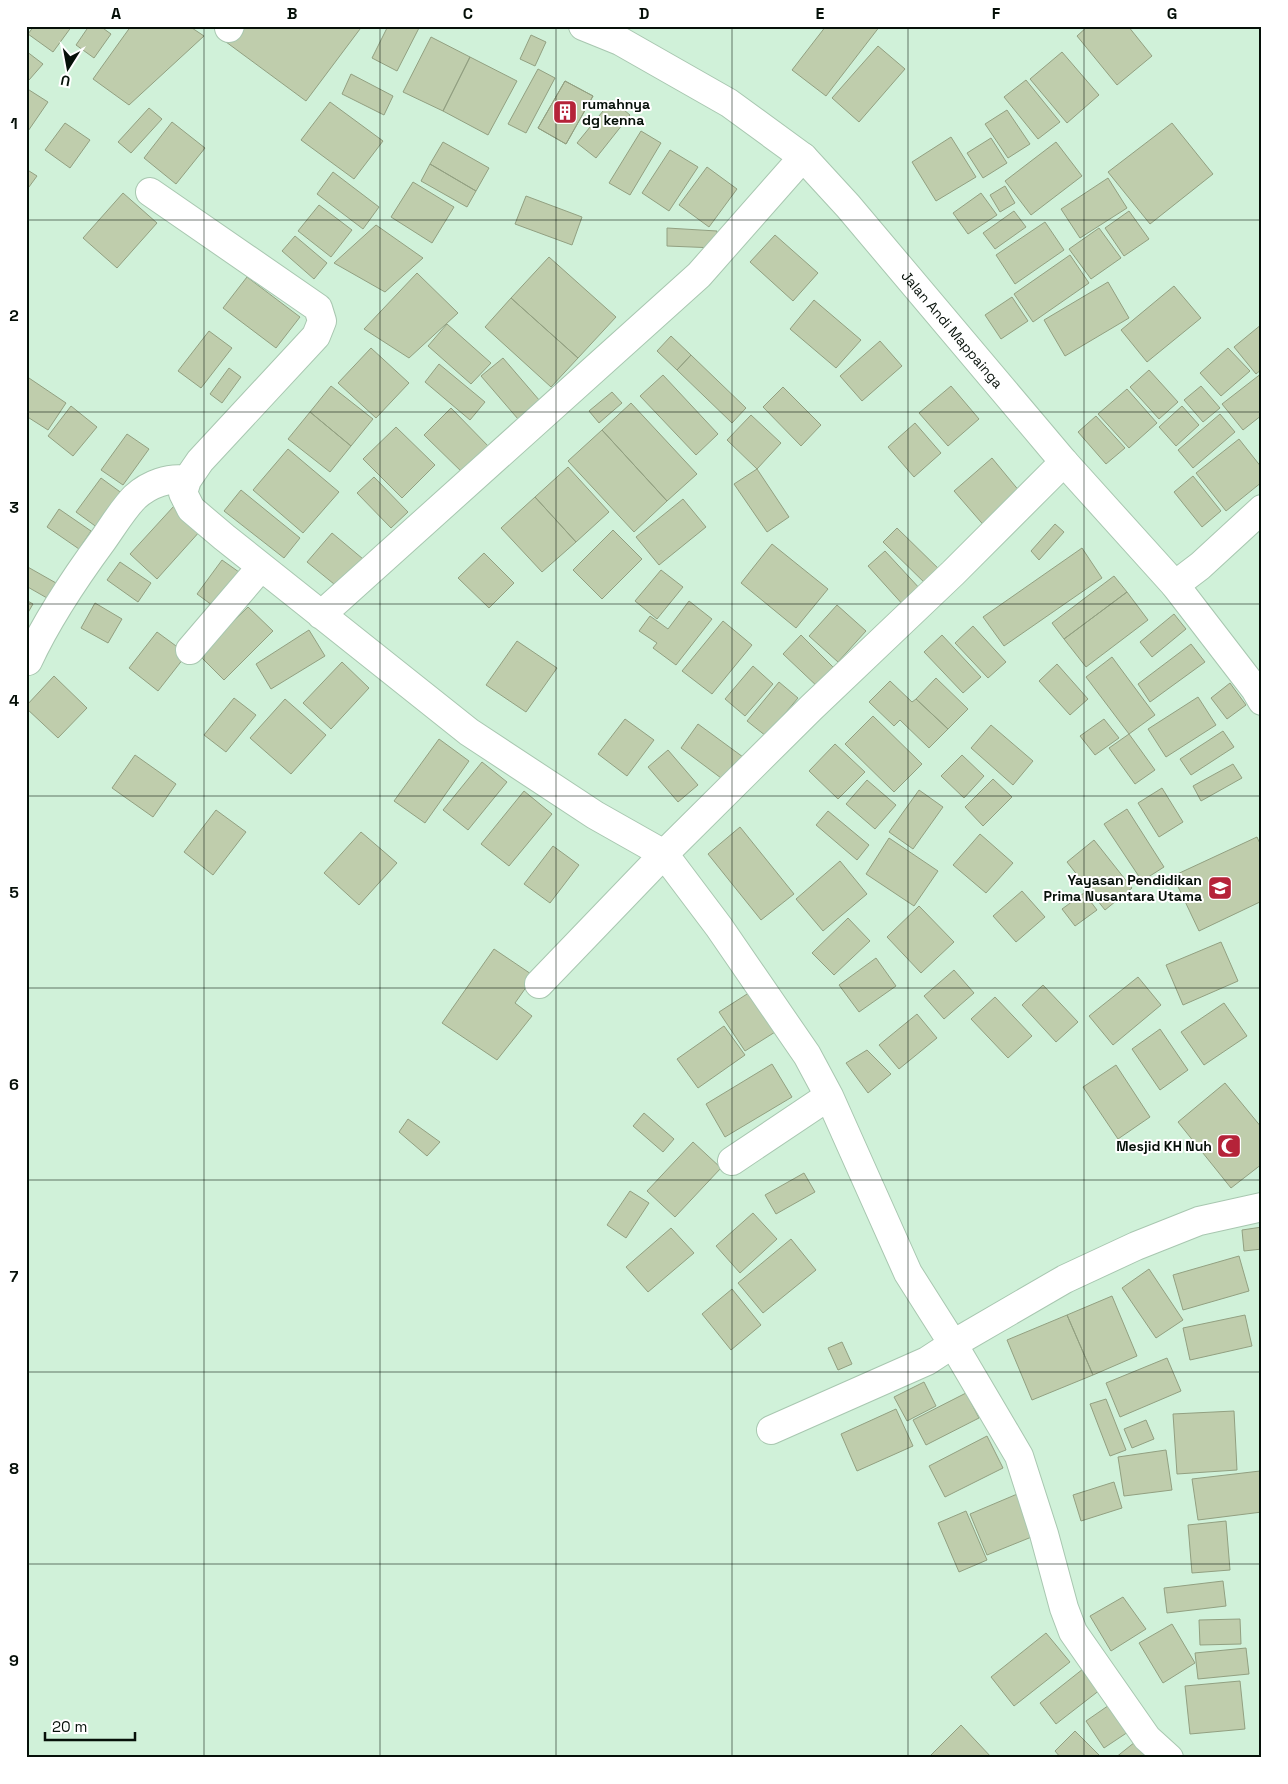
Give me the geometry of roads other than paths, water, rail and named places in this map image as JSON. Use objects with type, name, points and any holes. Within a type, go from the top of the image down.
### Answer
[{"type":"street","name":"Jalan Andi Mappainga","points":[[583,26],[620,41],[729,103],[803,157],[848,206],[1064,462],[1175,585],[1255,689],[1262,701]]},
{"type":"street","points":[[321,615],[699,275],[803,157]]},
{"type":"street","points":[[150,192],[318,308],[322,321],[316,336],[200,461],[188,480],[183,493],[192,509],[261,567],[469,732],[595,815],[664,854],[730,943],[807,1055],[829,1096],[908,1273],[953,1344],[1019,1456],[1044,1534],[1064,1608],[1073,1632],[1147,1738],[1168,1758]]},
{"type":"street","points":[[539,984],[664,854],[810,708],[953,573],[1064,462]]},
{"type":"street","points":[[28,661],[38,638],[58,605],[93,553],[135,497],[155,484],[175,478],[188,480]]},
{"type":"street","points":[[1175,585],[1200,566],[1262,509]]},
{"type":"street","points":[[190,650],[261,567]]},
{"type":"street","points":[[732,1161],[829,1096]]},
{"type":"street","points":[[771,1430],[928,1361],[953,1344],[1065,1279],[1136,1246],[1199,1221],[1262,1207]]},
{"type":"place","name":"rumahnya dg kenna","points":[[565,112]]},
{"type":"place","name":"Yayasan Pendidikan Prima Nusantara Utama","points":[[1220,888]]},
{"type":"place","name":"Mesjid KH Nuh","points":[[1229,1146]]}]
